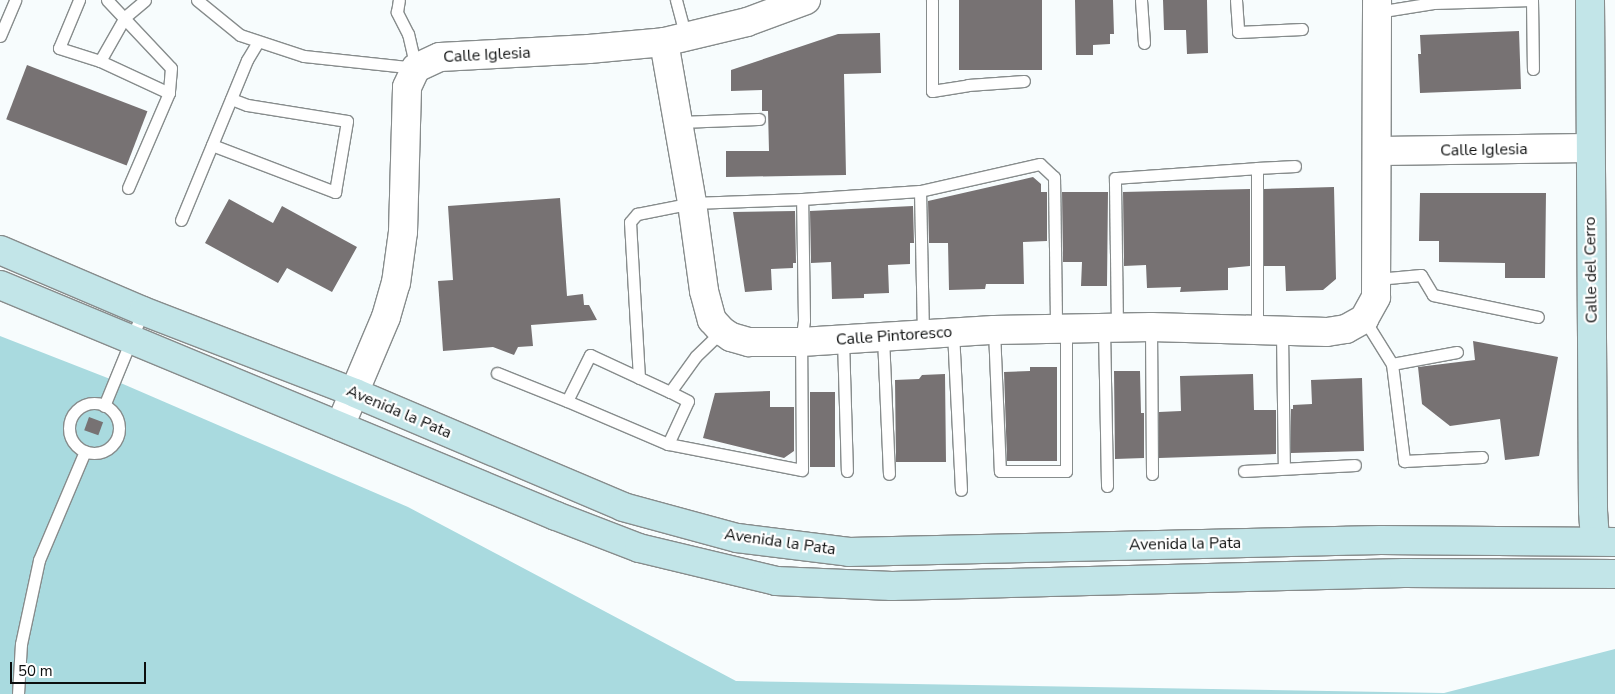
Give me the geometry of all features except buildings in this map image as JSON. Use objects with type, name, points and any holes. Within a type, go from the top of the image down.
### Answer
[{"type":"main road","name":"Calle del Cerro","points":[[1590,0],[1593,511],[1608,546]]},
{"type":"main road","name":"Avenida la Pata","points":[[0,250],[143,311],[355,393],[623,507],[738,538],[850,552],[1381,540],[1608,546]]},
{"type":"main road","name":"Avenida la Pata","points":[[0,285],[556,516],[639,548],[776,581],[892,586],[1404,573],[1615,574]]},
{"type":"street","name":"Calle Iglesia","points":[[416,68],[440,57],[589,49],[675,39],[747,22],[801,1]]},
{"type":"street","points":[[1364,319],[1376,297],[1377,279],[1377,6]]},
{"type":"street","points":[[675,39],[679,122],[707,305],[712,320],[722,332]]},
{"type":"street","points":[[340,426],[386,317],[400,262],[407,87],[416,68]]},
{"type":"street","name":"Calle Iglesia","points":[[1378,151],[1590,148]]},
{"type":"street","name":"Calle Pintoresco","points":[[722,332],[730,337],[749,342],[801,342],[994,330],[1151,327],[1327,332],[1346,329],[1364,319]]},
{"type":"lane","points":[[0,36],[15,0]]},
{"type":"lane","points":[[78,0],[59,48],[100,60],[169,93]]},
{"type":"lane","points":[[107,0],[171,68],[169,93],[128,188]]},
{"type":"lane","points":[[100,60],[125,17],[145,0]]},
{"type":"lane","points":[[197,0],[240,35],[258,42],[304,56],[416,68],[408,34],[397,12],[399,0]]},
{"type":"lane","points":[[675,39],[676,0]]},
{"type":"lane","points":[[932,0],[932,90],[1024,81]]},
{"type":"lane","points":[[1141,0],[1144,43]]},
{"type":"lane","points":[[1236,0],[1238,32],[1302,29]]},
{"type":"lane","points":[[1377,6],[1532,0],[1533,69]]},
{"type":"lane","points":[[181,220],[247,60],[258,42]]},
{"type":"lane","points":[[212,145],[335,192],[347,121],[248,105],[231,99]]},
{"type":"lane","points":[[679,122],[759,119]]},
{"type":"lane","points":[[639,378],[630,222],[637,214],[645,210],[692,203],[802,199],[920,191],[1040,164],[1054,177],[1066,471],[1000,471],[994,330]]},
{"type":"lane","points":[[1107,486],[1115,178],[1294,166]]},
{"type":"lane","points":[[1257,168],[1270,331],[1284,468]]},
{"type":"lane","points":[[920,191],[923,334]]},
{"type":"lane","points":[[497,373],[668,444],[802,470],[801,342],[804,320],[802,199]]},
{"type":"lane","points":[[1377,279],[1421,275],[1434,295],[1538,318]]},
{"type":"lane","points":[[104,406],[143,311]]},
{"type":"lane","points":[[1364,319],[1392,364],[1404,461],[1482,457]]},
{"type":"lane","points":[[1151,327],[1152,474]]},
{"type":"lane","points":[[670,392],[696,356],[722,332]]},
{"type":"lane","points":[[953,332],[961,490]]},
{"type":"lane","points":[[883,337],[889,474]]},
{"type":"lane","points":[[843,339],[847,471]]},
{"type":"lane","points":[[1392,364],[1457,352]]},
{"type":"lane","points":[[567,401],[590,355],[688,401],[668,444]]},
{"type":"lane","points":[[93,403],[104,406],[114,413],[118,420],[117,436],[108,448],[101,452],[85,451],[72,441],[70,433],[72,416],[84,405],[93,403]]},
{"type":"lane","points":[[18,694],[21,644],[39,560],[85,451]]},
{"type":"lane","points":[[1244,471],[1355,465]]},
{"type":"shaded area","points":[[0,336],[123,384],[408,507],[736,681],[1444,693],[1615,649],[1615,694],[0,694]]}]
